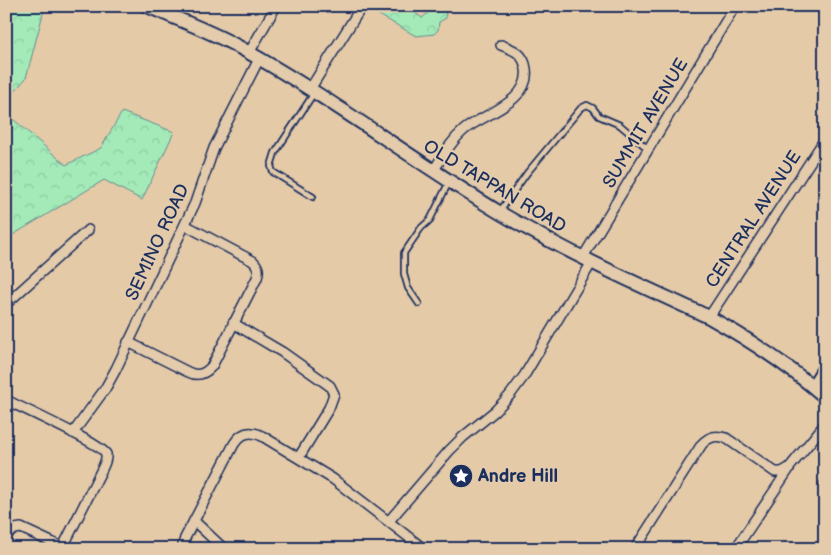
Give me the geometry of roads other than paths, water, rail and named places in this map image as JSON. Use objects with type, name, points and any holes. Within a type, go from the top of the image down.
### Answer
[{"type":"main road","name":"OLD TAPPAN ROAD","points":[[146,6],[212,33],[254,56],[312,90],[499,212],[543,238],[709,317],[761,348],[825,396]]},
{"type":"main road","points":[[813,386],[825,367]]},
{"type":"street","name":"SEMINO ROAD","points":[[73,433],[105,389],[195,204],[214,148],[276,6]]},
{"type":"street","points":[[312,90],[362,6]]},
{"type":"street","name":"SUMMIT AVENUE","points":[[588,260],[648,149],[735,6]]},
{"type":"street","points":[[434,170],[452,142],[465,129],[513,100],[523,89],[527,75],[525,60],[515,50],[501,45]]},
{"type":"street","name":"CENTRAL AVENUE","points":[[709,317],[825,139]]},
{"type":"street","points":[[128,342],[188,372],[196,375],[202,374],[212,366],[259,272],[258,266],[254,262],[185,225]]},
{"type":"street","points":[[6,304],[88,230]]},
{"type":"street","points":[[389,522],[450,451],[510,395],[524,376],[588,260]]},
{"type":"street","points":[[233,323],[289,357],[330,386],[334,394],[329,408],[299,457]]},
{"type":"street","points":[[6,400],[73,433],[103,450],[106,454],[106,461],[62,548],[22,528],[14,529],[6,535]]},
{"type":"street","points":[[736,548],[786,476],[789,468],[825,424]]},
{"type":"street","points":[[184,549],[183,544],[234,444],[244,434],[256,433],[333,479],[424,549]]},
{"type":"street","points":[[634,549],[702,444],[708,438],[720,436],[726,438],[775,472],[782,472],[789,468]]},
{"type":"street","points":[[194,521],[224,549]]},
{"type":"lane","points":[[312,90],[275,153],[271,166],[273,172],[313,198]]},
{"type":"lane","points":[[499,212],[527,173],[581,108],[587,105],[593,108],[599,116],[620,125],[648,149]]},
{"type":"lane","points":[[419,304],[408,288],[404,274],[404,252],[430,220],[450,180]]},
{"type":"railway","points":[[816,549],[825,539]]},
{"type":"place","name":"Andre Hill","points":[[461,476]]}]
